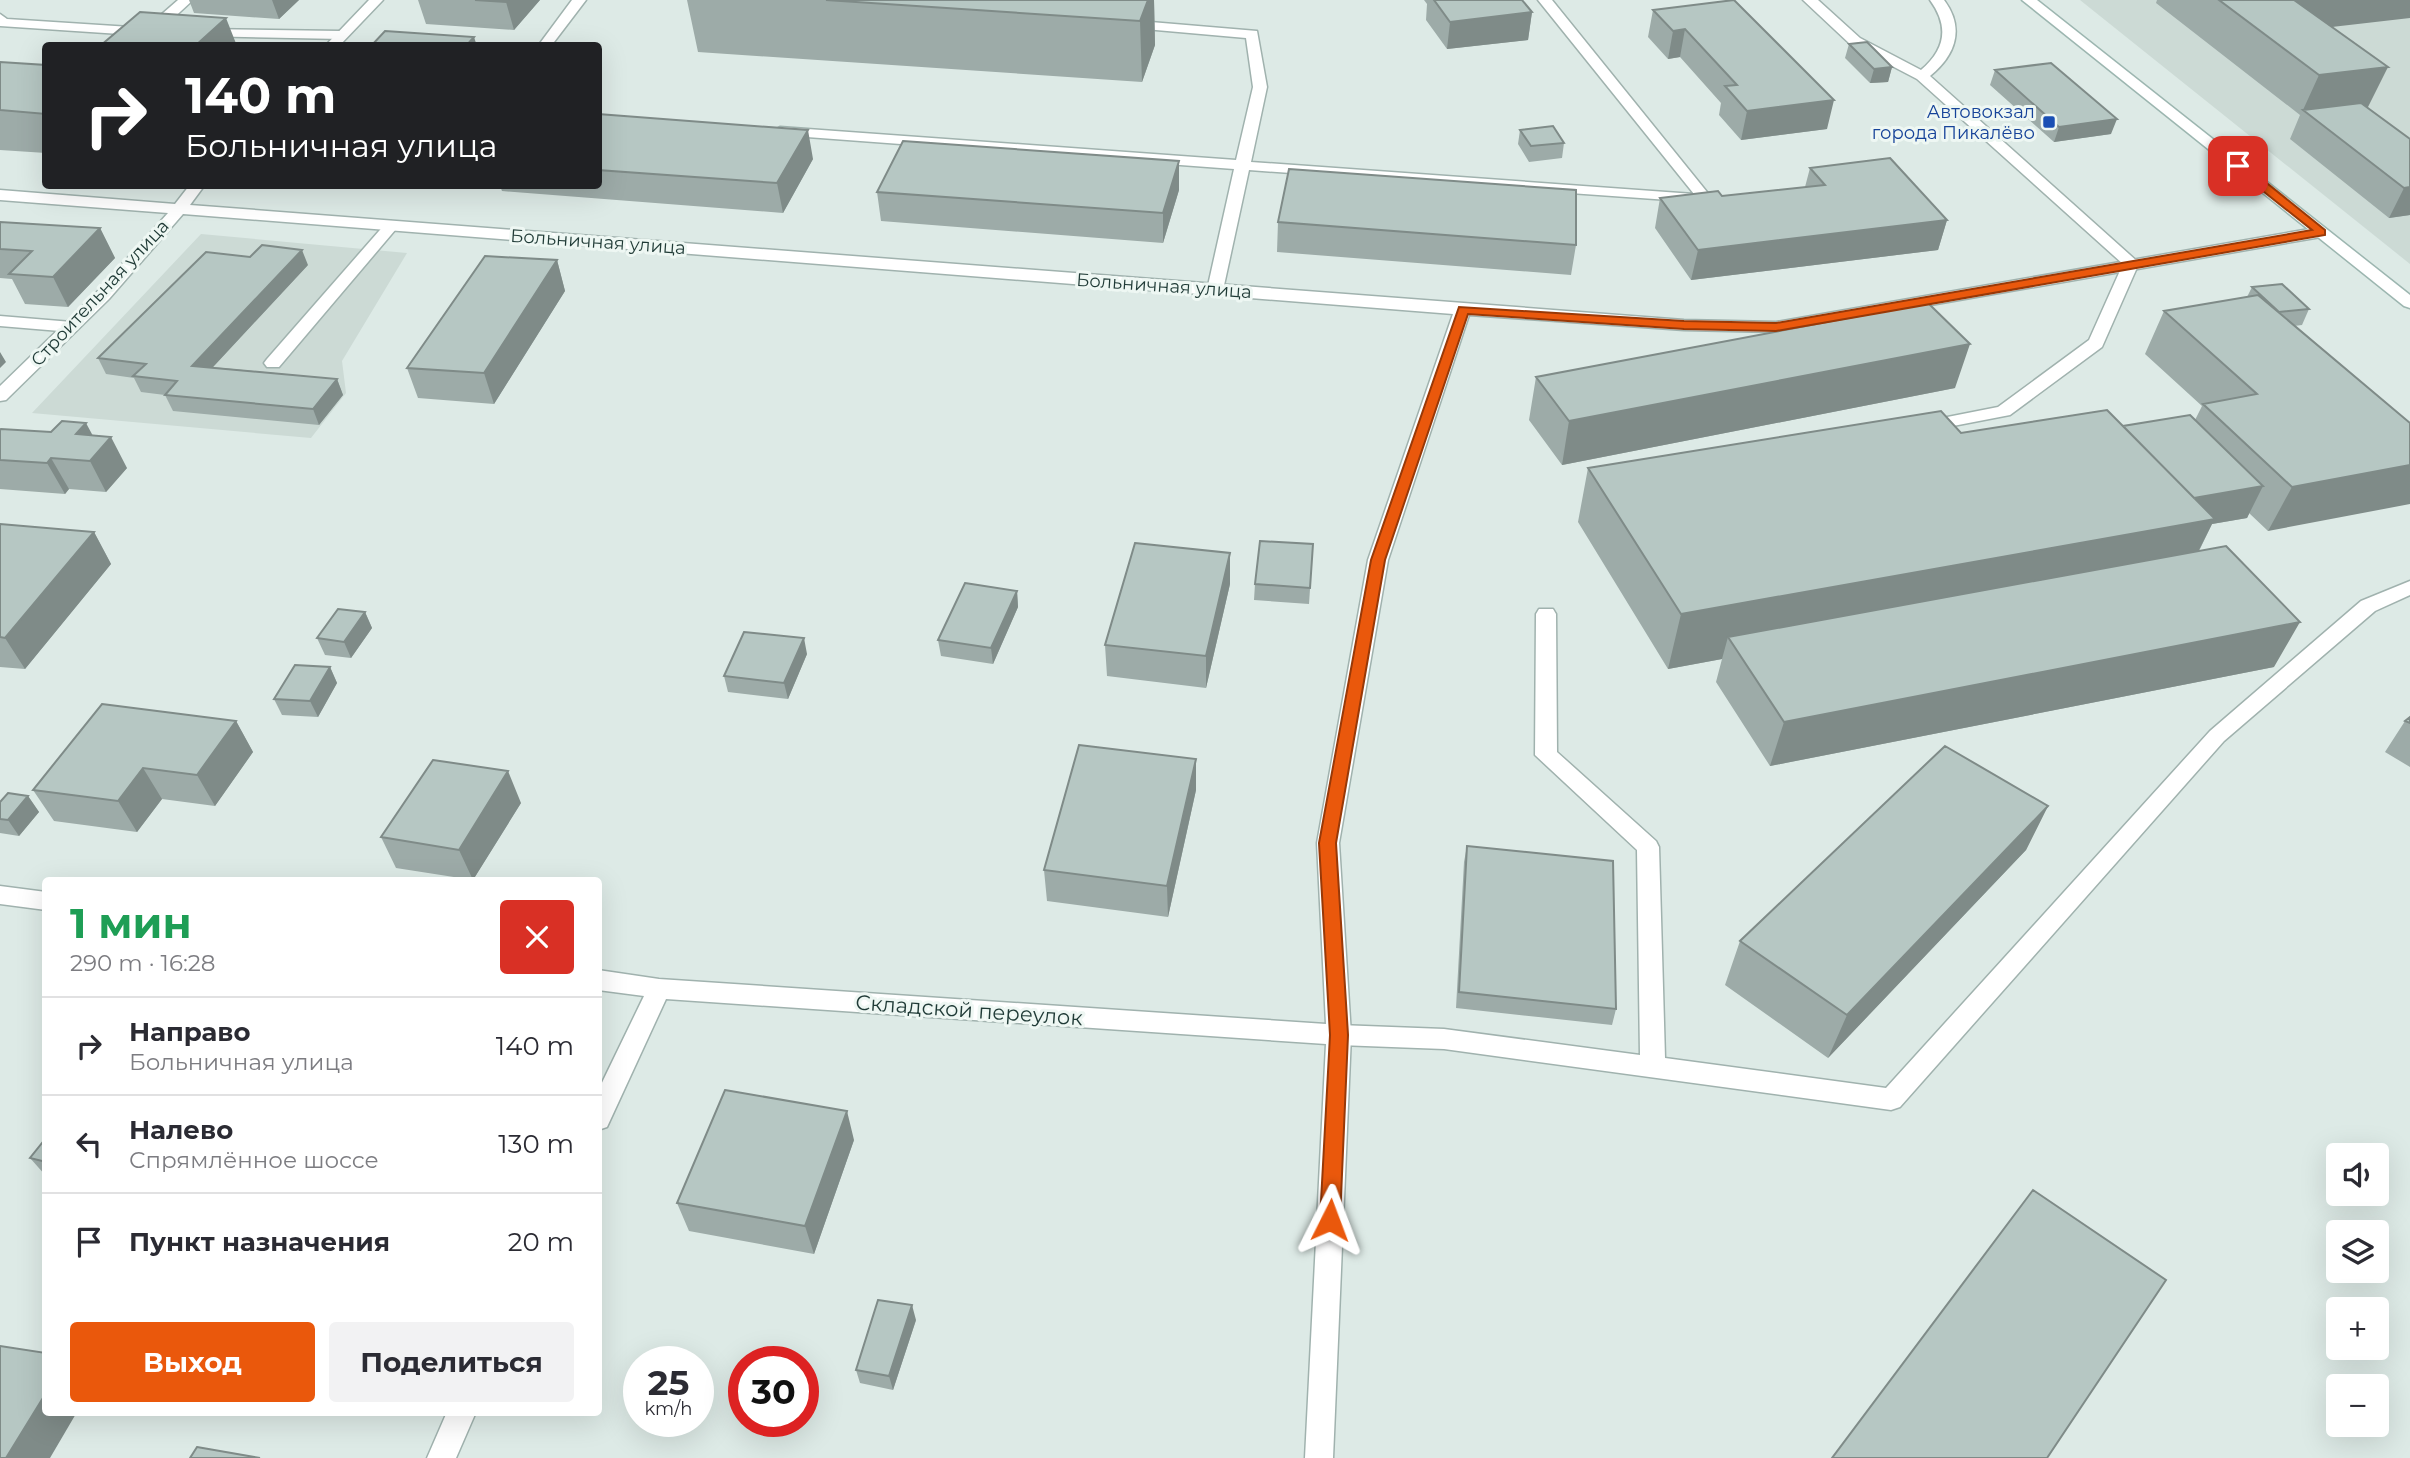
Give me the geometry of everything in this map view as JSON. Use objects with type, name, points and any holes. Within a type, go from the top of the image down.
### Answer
[{"type":"street","points":[[150,32],[186,0]]},
{"type":"street","points":[[0,18],[3,23],[336,41],[376,0]]},
{"type":"street","points":[[547,42],[579,0]]},
{"type":"street","points":[[763,130],[1706,200],[1545,0]]},
{"type":"street","points":[[1810,0],[1856,41],[1922,76],[2131,263],[2096,343],[2004,411],[1910,430]]},
{"type":"street","points":[[1922,76],[1933,69],[1947,44],[1949,18],[1937,0]]},
{"type":"street","points":[[2029,0],[2410,303]]},
{"type":"street","points":[[1116,23],[1252,34],[1260,87],[1215,290]]},
{"type":"street","name":"Строительная улица","points":[[0,396],[72,327],[194,189]]},
{"type":"street","name":"Больничная улица","points":[[0,195],[1463,310],[1684,325],[1776,327],[2321,232]]},
{"type":"street","points":[[272,363],[391,226]]},
{"type":"street","points":[[1319,1458],[1339,1035],[1328,843],[1378,560],[1463,310]]},
{"type":"street","points":[[0,321],[72,327]]},
{"type":"street","name":"Складской переулок","points":[[602,981],[659,989],[1444,1040],[1891,1099],[2217,736],[2368,606],[2410,587]]},
{"type":"street","points":[[1546,614],[1546,755],[1648,847],[1653,1069]]},
{"type":"street","points":[[0,895],[42,900]]},
{"type":"street","points":[[602,1110],[659,989]]},
{"type":"street","points":[[440,1458],[460,1416]]},
{"type":"shaded area","points":[[2080,0],[2410,0],[2410,264]]},
{"type":"shaded area","points":[[201,234],[407,253],[342,361],[346,393],[311,438],[32,413]]},
{"type":"building","points":[[475,0],[508,0],[506,2]]},
{"type":"building","points":[[826,0],[1148,0],[1140,21]]},
{"type":"building","points":[[1434,0],[1522,0],[1532,12],[1450,22]]},
{"type":"building","points":[[1734,0],[1834,100],[1747,111],[1725,86],[1737,85],[1685,29],[1673,31],[1653,10]]},
{"type":"building","points":[[2219,0],[2294,0],[2388,67],[2319,75]]},
{"type":"building","points":[[140,12],[226,18],[199,42],[105,42]]},
{"type":"building","points":[[385,31],[474,37],[470,42],[375,42]]},
{"type":"building","points":[[1867,42],[1892,67],[1874,69],[1849,44]]},
{"type":"building","points":[[0,62],[42,65],[42,114],[0,110]]},
{"type":"building","points":[[2051,63],[2117,119],[2059,127],[1995,70]]},
{"type":"building","points":[[2361,103],[2410,139],[2410,187],[2404,188],[2303,110]]},
{"type":"building","points":[[602,114],[808,130],[777,183],[602,170]]},
{"type":"building","points":[[1553,126],[1564,143],[1531,146],[1520,130]]},
{"type":"building","points":[[903,141],[1179,161],[1163,213],[877,192]]},
{"type":"building","points":[[1890,158],[1947,220],[1698,250],[1660,198],[1718,191],[1722,196],[1825,185],[1810,168]]},
{"type":"building","points":[[1289,169],[1576,190],[1576,245],[1278,222]]},
{"type":"building","points":[[0,222],[100,228],[53,277],[9,274],[32,251],[0,249]]},
{"type":"building","points":[[262,245],[302,250],[192,366],[337,379],[313,409],[165,395],[177,381],[133,376],[146,364],[98,358],[206,252],[250,257]]},
{"type":"building","points":[[485,256],[557,260],[484,373],[407,368]]},
{"type":"building","points":[[2282,284],[2309,309],[2279,312],[2252,287]]},
{"type":"building","points":[[2258,295],[2410,423],[2410,465],[2292,487],[2203,404],[2257,394],[2164,311]]},
{"type":"building","points":[[1928,303],[1970,344],[1569,421],[1536,377]]},
{"type":"building","points":[[2107,410],[2215,519],[1681,614],[1588,468],[1941,411],[1961,433]]},
{"type":"building","points":[[2190,415],[2263,486],[2194,498],[2123,426]]},
{"type":"building","points":[[62,421],[86,423],[76,434],[111,437],[90,461],[51,458],[47,463],[0,460],[1,429],[51,432]]},
{"type":"building","points":[[0,524],[94,532],[5,638],[0,637]]},
{"type":"building","points":[[1260,541],[1313,544],[1310,588],[1255,584]]},
{"type":"building","points":[[1135,543],[1230,553],[1206,656],[1105,645]]},
{"type":"building","points":[[2226,546],[2300,622],[1784,722],[1728,637]]},
{"type":"building","points":[[965,583],[1017,591],[991,648],[938,640]]},
{"type":"building","points":[[338,609],[365,612],[344,642],[317,638]]},
{"type":"building","points":[[744,632],[804,638],[784,683],[724,676]]},
{"type":"building","points":[[295,665],[330,667],[310,701],[274,699]]},
{"type":"building","points":[[102,704],[236,721],[197,775],[143,768],[118,801],[33,790]]},
{"type":"building","points":[[1079,745],[1196,759],[1167,886],[1044,870]]},
{"type":"building","points":[[1945,746],[2048,806],[1847,1015],[1740,941]]},
{"type":"building","points":[[433,760],[508,771],[459,850],[381,837]]},
{"type":"building","points":[[8,793],[28,796],[8,820],[0,819],[0,802]]},
{"type":"building","points":[[1467,846],[1613,861],[1616,1009],[1459,992]]},
{"type":"building","points":[[725,1090],[847,1111],[805,1226],[677,1203]]},
{"type":"building","points":[[42,1143],[42,1161],[30,1158]]},
{"type":"building","points":[[2033,1190],[2166,1280],[2047,1458],[1832,1458]]},
{"type":"building","points":[[878,1300],[912,1305],[889,1376],[856,1370]]},
{"type":"building","points":[[0,1346],[42,1352],[42,1400],[6,1458],[0,1458]]},
{"type":"building","points":[[197,1447],[260,1458],[190,1458]]},
{"type":"place","name":"Автовокзал города Пикалёво","points":[[2049,122]]},
{"type":"route","points":[[1330,1220],[1339,1035],[1328,843],[1378,560],[1463,310],[1684,325],[1776,327],[2321,232],[2238,166]]}]
